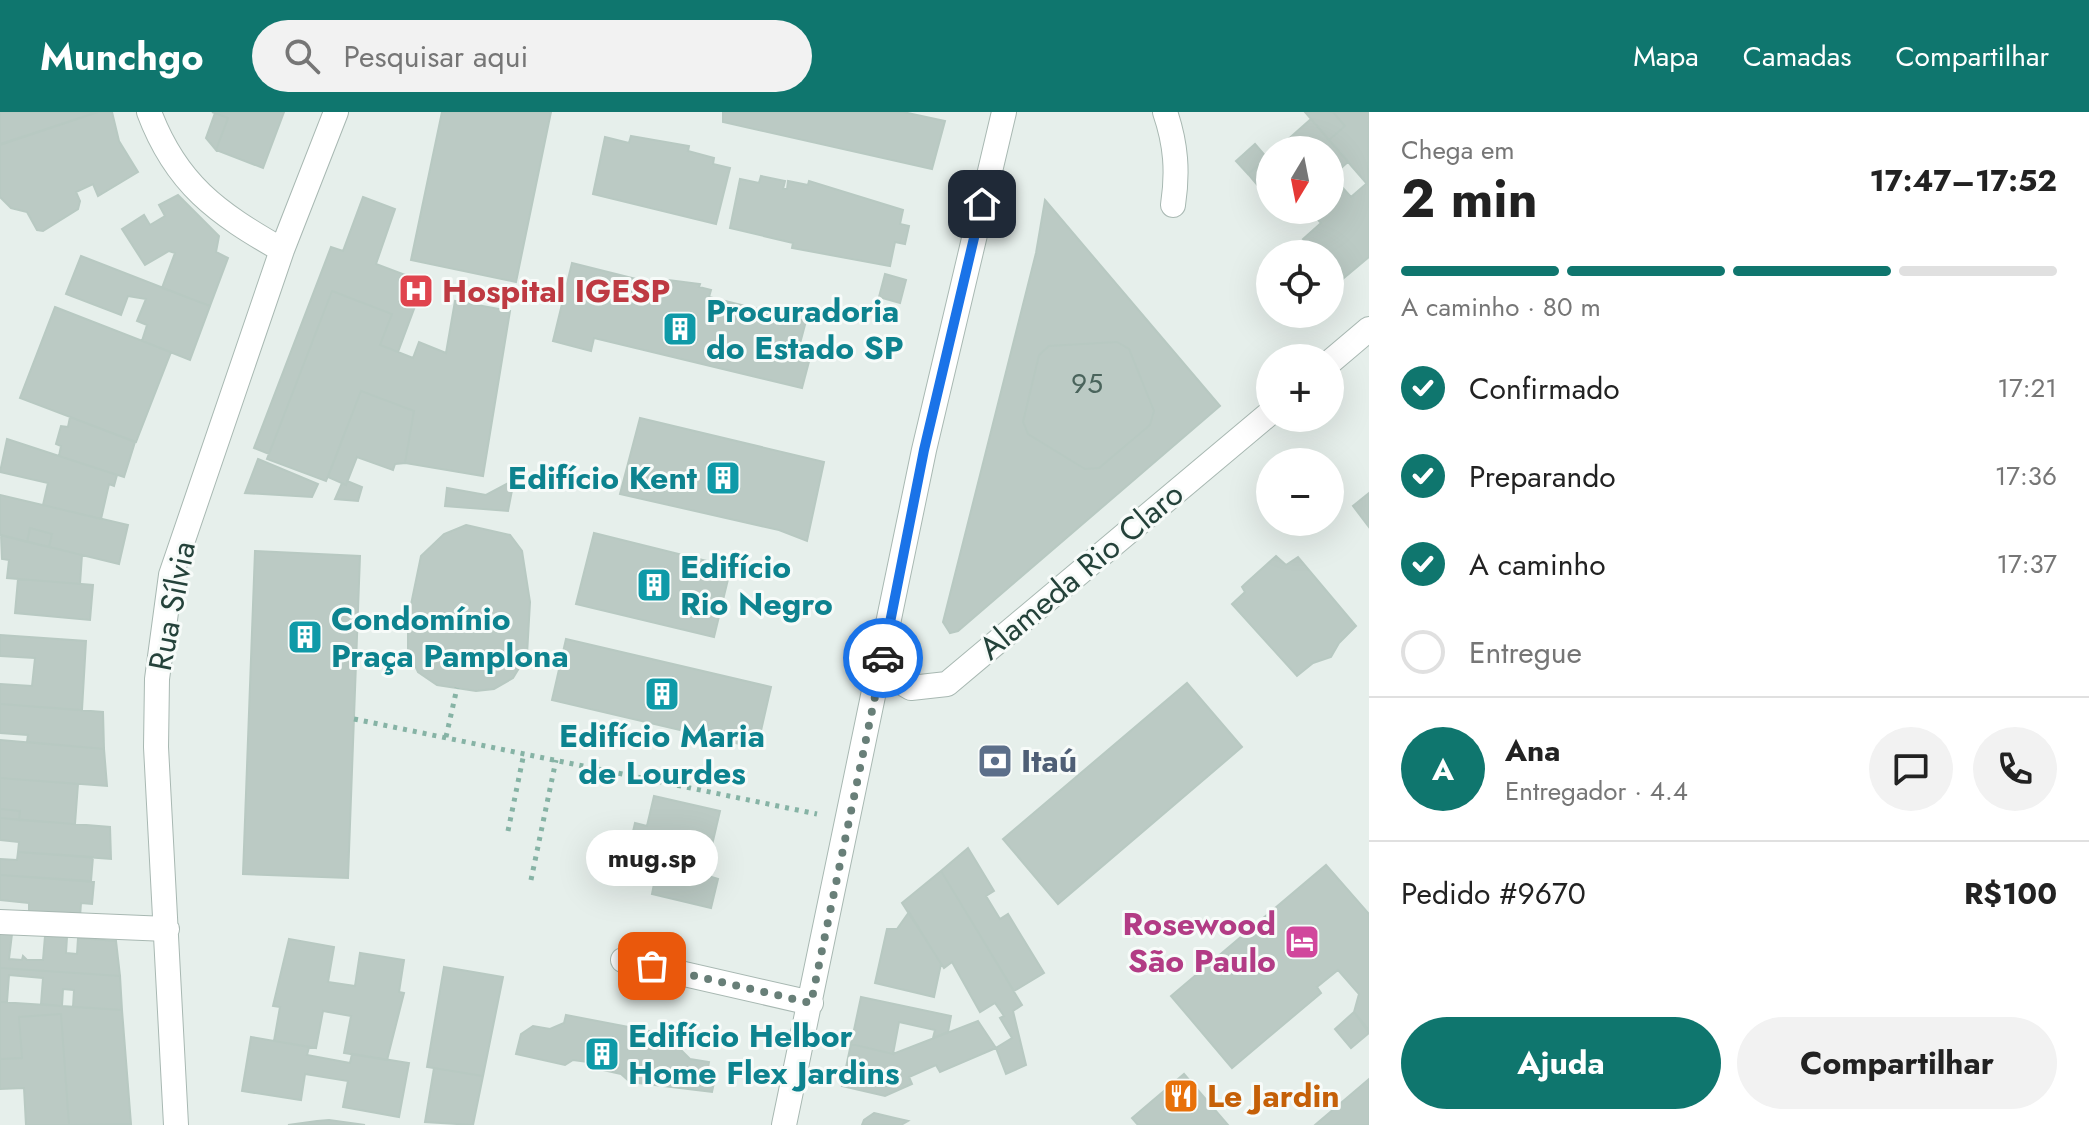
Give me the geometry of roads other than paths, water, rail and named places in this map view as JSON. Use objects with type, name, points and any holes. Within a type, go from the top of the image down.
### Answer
[{"type":"street","points":[[149,112],[160,142],[184,177],[222,215],[282,250]]},
{"type":"street","name":"Rua Sílvia","points":[[176,1125],[156,747],[156,693],[171,575],[282,250],[336,112]]},
{"type":"street","points":[[784,1125],[924,450],[1004,112]]},
{"type":"street","points":[[1165,112],[1174,137],[1173,205]]},
{"type":"street","points":[[1344,350],[1369,329]]},
{"type":"street","name":"Alameda Rio Claro","points":[[880,670],[911,688],[947,684],[1256,425]]},
{"type":"street","points":[[0,922],[167,929]]},
{"type":"street","points":[[623,960],[811,1003]]},
{"type":"place","name":"Hospital IGESP","points":[[416,291]]},
{"type":"place","name":"Procuradoria do Estado SP","points":[[680,329]]},
{"type":"place","name":"Edifício Kent","points":[[723,478]]},
{"type":"place","name":"Edifício Rio Negro","points":[[654,585]]},
{"type":"place","name":"Condomínio Praça Pamplona","points":[[305,637]]},
{"type":"place","name":"Edifício Maria de Lourdes","points":[[662,694]]},
{"type":"place","name":"Itaú","points":[[995,761]]},
{"type":"place","name":"Rosewood São Paulo","points":[[1302,942]]},
{"type":"place","name":"mug.sp","points":[[652,966]]},
{"type":"place","name":"Edifício Helbor Home Flex Jardins","points":[[602,1054]]},
{"type":"place","name":"Le Jardin","points":[[1181,1096]]}]
